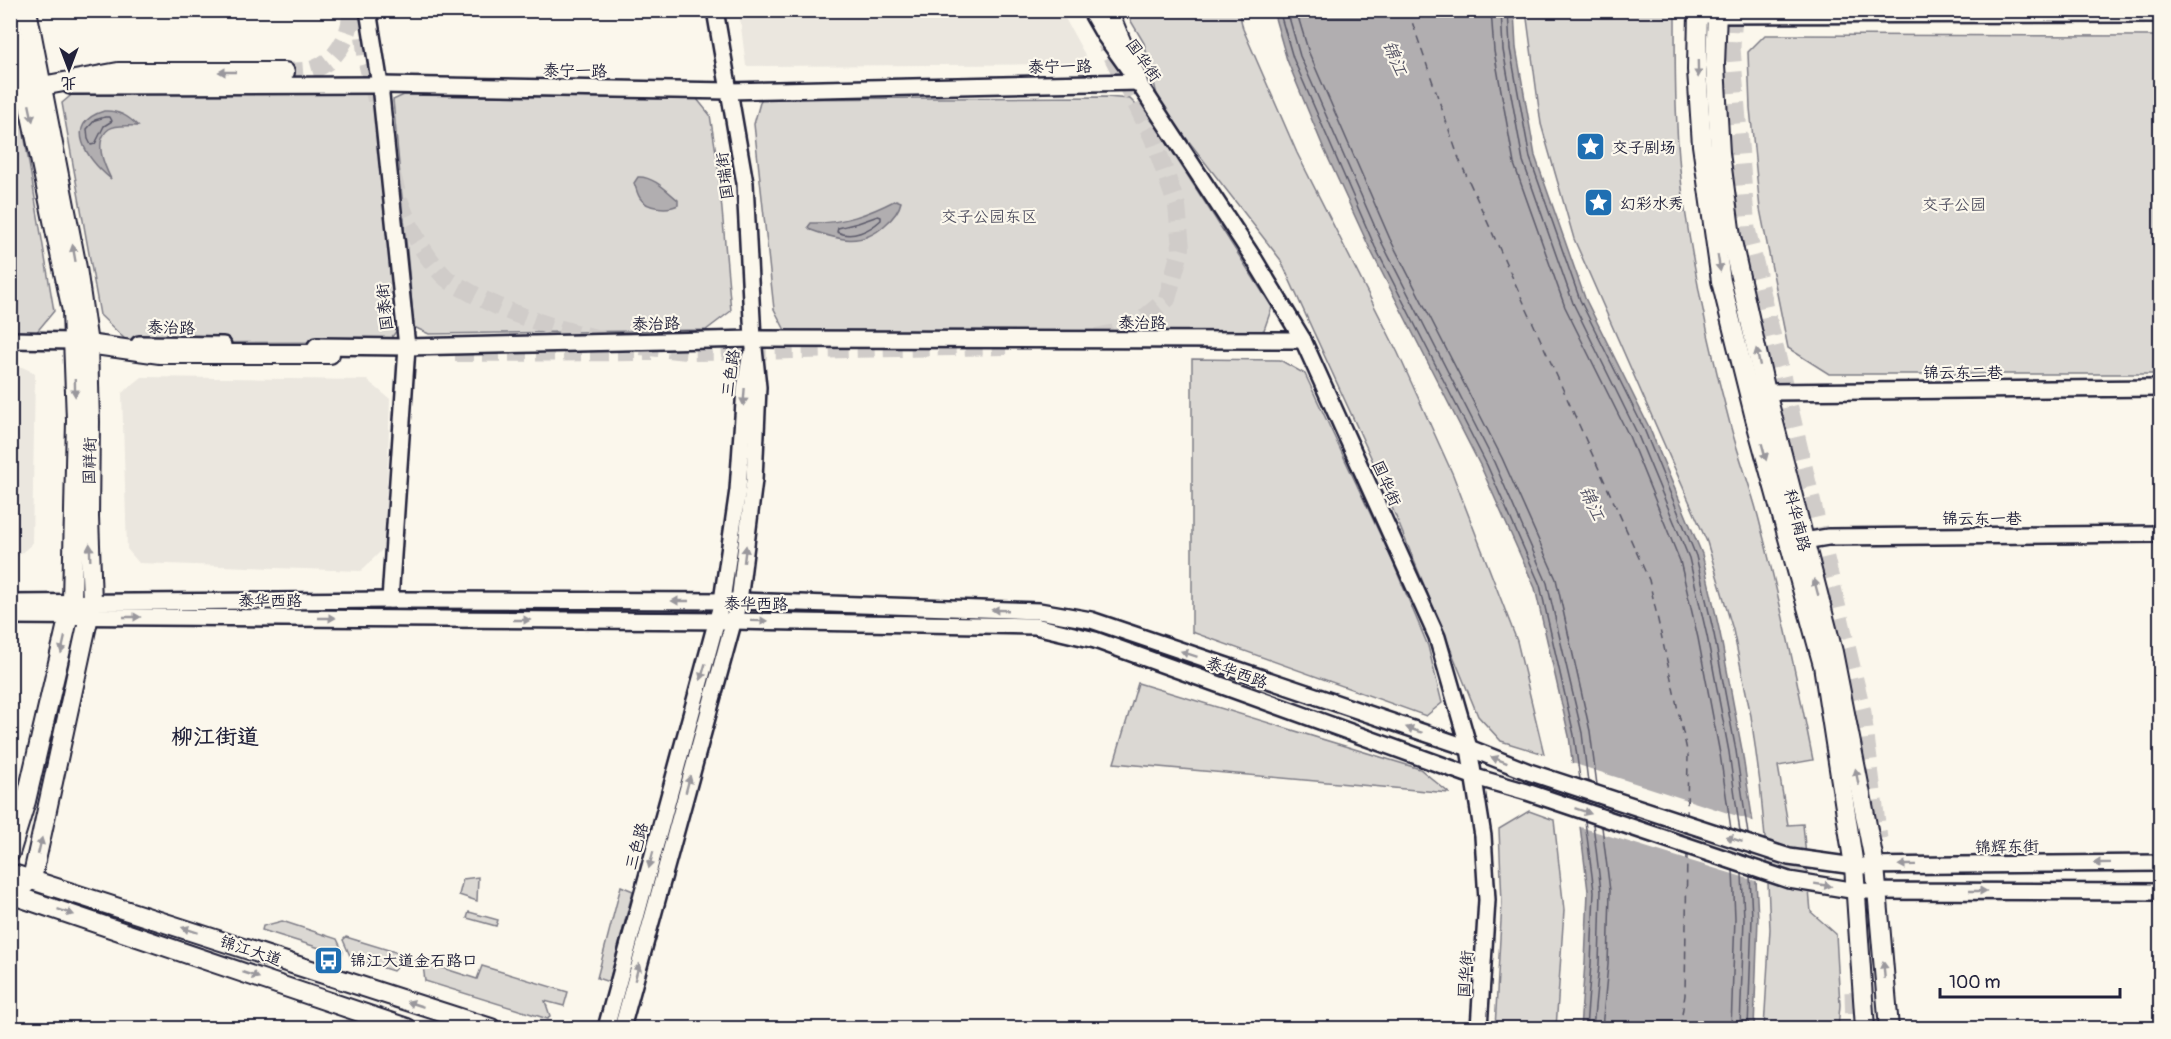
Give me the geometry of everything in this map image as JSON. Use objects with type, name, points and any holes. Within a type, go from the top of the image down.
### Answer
[{"type":"main road","name":"国祥街","points":[[26,86],[27,10]]},
{"type":"main road","points":[[1108,10],[1138,82]]},
{"type":"main road","name":"科华南路","points":[[1707,13],[1715,65],[1719,131],[1731,237],[1766,392],[1833,652],[1875,866],[1889,1029]]},
{"type":"main road","name":"科华南路","points":[[1707,13],[1697,70],[1702,145],[1721,280],[1756,422],[1823,665],[1857,891],[1865,1029]]},
{"type":"main road","name":"国祥街","points":[[10,15],[72,311],[81,342],[90,609],[32,879]]},
{"type":"main road","points":[[26,86],[118,72],[285,72]]},
{"type":"main road","name":"国祥街","points":[[10,853],[26,801],[71,609],[76,420],[81,342]]},
{"type":"main road","points":[[81,342],[160,354],[330,354]]},
{"type":"main road","name":"锦江大道","points":[[10,873],[491,1029]]},
{"type":"main road","points":[[11,895],[32,879]]},
{"type":"main road","name":"锦江大道","points":[[11,895],[407,1029]]},
{"type":"street","name":"国泰街","points":[[368,10],[380,85],[407,347],[390,600]]},
{"type":"street","name":"国瑞街","points":[[715,10],[745,183],[753,339]]},
{"type":"street","name":"国华街","points":[[1090,10],[1254,259],[1303,340],[1437,637],[1469,748],[1483,836],[1487,900],[1479,1029]]},
{"type":"street","points":[[1707,13],[2160,14]]},
{"type":"street","name":"泰宁一路","points":[[26,86],[380,85],[730,91],[1138,82]]},
{"type":"street","name":"泰治路","points":[[10,340],[407,347],[753,339],[1303,340]]},
{"type":"street","name":"三色路","points":[[622,1029],[725,621],[722,602],[738,490],[745,388],[753,339]]},
{"type":"street","name":"三色路","points":[[606,1029],[725,621],[739,602],[754,480],[758,387],[753,339]]},
{"type":"street","name":"锦云东二巷","points":[[1766,392],[2160,388]]},
{"type":"street","name":"锦云东一巷","points":[[1804,541],[1828,537],[2160,534]]},
{"type":"street","name":"泰华西路","points":[[90,609],[390,600],[739,602],[1039,612],[1092,621],[1469,748],[1529,772],[1789,857]]},
{"type":"street","name":"泰华西路","points":[[10,603],[71,609],[1035,626],[1095,640],[1475,777],[1527,792],[1789,880],[1857,891]]},
{"type":"street","name":"泰华西路","points":[[10,616],[71,609]]},
{"type":"street","name":"锦辉东街","points":[[1789,857],[1854,866],[2160,863]]},
{"type":"street","points":[[1857,891],[2160,892]]},
{"type":"shaded area","points":[[739,11],[1061,11],[1090,64],[746,66]]},
{"type":"shaded area","points":[[11,366],[22,367],[35,373],[32,544],[11,562]]},
{"type":"shaded area","points":[[142,377],[367,380],[390,399],[385,547],[361,571],[139,563],[127,549],[122,393]]},
{"type":"green space","points":[[1125,11],[1239,11],[1243,29],[1297,153],[1398,353],[1453,475],[1517,641],[1544,754],[1501,741],[1478,716],[1375,466],[1280,259],[1159,103],[1144,43]]},
{"type":"green space","points":[[1526,11],[1675,11],[1677,136],[1689,237],[1716,371],[1766,546],[1813,760],[1778,766],[1788,825],[1803,824],[1811,912],[1836,934],[1840,1005],[1838,1028],[1764,1028],[1770,929],[1767,860],[1751,716],[1733,630],[1707,542],[1574,239],[1541,124]]},
{"type":"green space","name":"交子公园","points":[[1765,35],[2160,36],[2160,374],[1829,374],[1788,348],[1760,209],[1750,108],[1748,52]]},
{"type":"green space","points":[[364,88],[374,102],[384,159],[398,329],[388,342],[129,343],[100,315],[62,103],[75,92]]},
{"type":"green space","points":[[404,95],[697,99],[710,115],[718,165],[731,311],[706,330],[429,334],[414,327],[393,100]]},
{"type":"green space","points":[[10,96],[19,104],[54,311],[35,334],[11,334]]},
{"type":"green space","name":"交子公园东区","points":[[1107,97],[1130,99],[1154,123],[1272,307],[1264,330],[1253,334],[787,334],[774,309],[754,124],[761,99]]},
{"type":"green space","points":[[1192,359],[1280,360],[1305,374],[1392,560],[1428,646],[1442,703],[1426,716],[1192,632]]},
{"type":"green space","points":[[1138,683],[1420,769],[1449,793],[1114,763]]},
{"type":"green space","points":[[1529,811],[1554,820],[1564,910],[1556,1028],[1495,1028],[1502,903],[1499,829]]},
{"type":"green space","points":[[478,877],[477,901],[459,895],[463,879]]},
{"type":"green space","points":[[621,886],[633,891],[609,982],[597,978]]},
{"type":"green space","points":[[469,912],[498,920],[496,926],[467,918]]},
{"type":"green space","points":[[282,921],[337,939],[343,952],[342,955],[262,930],[263,926]]},
{"type":"green space","points":[[346,937],[405,955],[405,959],[393,971],[351,958],[343,940]]},
{"type":"green space","points":[[424,962],[477,979],[482,966],[568,992],[564,1006],[545,1001],[550,1016],[548,1019],[425,981]]},
{"type":"water","name":"锦江","points":[[1273,11],[1514,11],[1516,48],[1535,156],[1585,298],[1649,427],[1702,554],[1720,633],[1753,823],[1758,918],[1754,1028],[1580,1028],[1588,891],[1569,736],[1535,588],[1481,467],[1370,249],[1324,149],[1287,60]]},
{"type":"water","points":[[104,111],[122,114],[138,126],[115,126],[104,134],[101,153],[111,179],[87,153],[81,133],[84,124],[91,117]]},
{"type":"water","points":[[638,177],[644,177],[660,185],[678,200],[678,205],[669,208],[643,202],[634,183]]},
{"type":"water","points":[[896,200],[901,202],[899,209],[888,223],[876,232],[859,239],[831,237],[808,227],[811,223],[834,222],[855,217]]},
{"type":"pier","points":[[1569,762],[1756,822],[1759,882],[1577,826]]},
{"type":"ferry route","points":[[1408,10],[1459,159],[1649,580],[1688,755],[1687,815]]},
{"type":"ferry route","points":[[1680,1028],[1685,995],[1687,853]]},
{"type":"tunnel","points":[[285,72],[311,70],[330,60],[342,46],[346,37],[351,10]]},
{"type":"tunnel","points":[[361,10],[367,62],[376,100]]},
{"type":"tunnel","points":[[1732,10],[1730,48],[1745,229],[1861,713],[1877,839]]},
{"type":"tunnel","points":[[1096,337],[1130,330],[1167,299],[1181,248],[1177,206],[1153,138],[1106,43]]},
{"type":"tunnel","points":[[392,174],[411,228],[434,265],[448,280],[517,314],[608,341]]},
{"type":"tunnel","points":[[641,346],[694,352],[1006,346]]},
{"type":"tunnel","points":[[455,353],[652,352]]},
{"type":"tunnel","points":[[1855,992],[1856,1028]]},
{"type":"place","name":"交子剧场","points":[[1591,147]]},
{"type":"place","name":"幻彩水秀","points":[[1599,203]]},
{"type":"place","name":"锦江大道金石路口","points":[[329,960]]},
{"type":"district","name":"柳江街道","points":[[215,736]]}]
